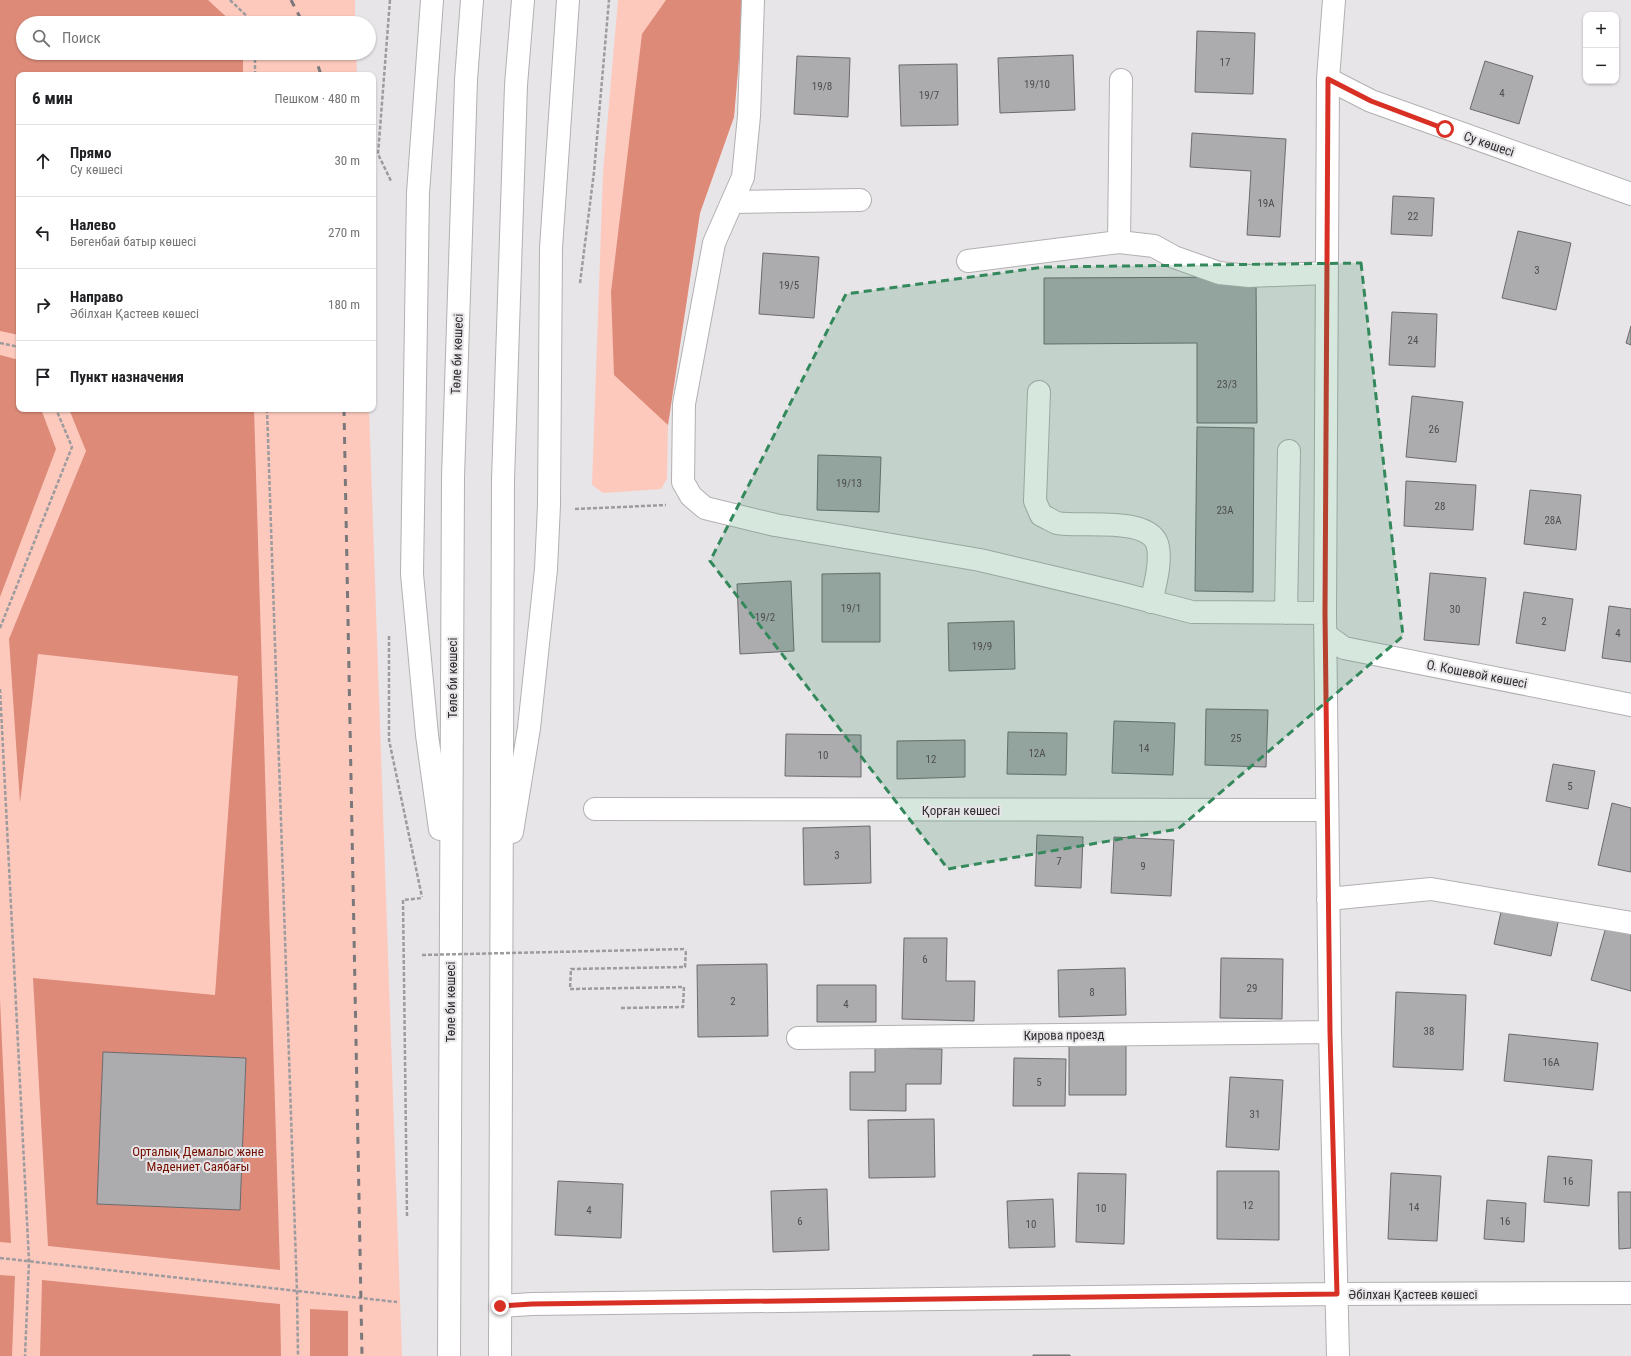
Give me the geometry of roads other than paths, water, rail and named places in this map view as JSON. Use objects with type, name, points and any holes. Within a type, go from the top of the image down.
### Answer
[{"type":"street","points":[[432,0],[418,193],[412,574],[426,735],[450,903]]},
{"type":"street","name":"Төле би көшесі","points":[[449,1356],[453,477],[466,80],[472,0]]},
{"type":"street","points":[[500,1356],[503,480],[516,85],[523,0]]},
{"type":"street","points":[[501,900],[529,728],[546,569],[549,506],[551,248],[568,0]]},
{"type":"street","points":[[753,0],[749,116],[743,177],[714,243],[684,404],[683,482],[691,496],[705,508],[775,525],[980,560],[1192,612],[1325,613]]},
{"type":"street","points":[[1334,0],[1328,79],[1325,613],[1330,1032],[1338,1356]]},
{"type":"street","name":"Су көшесі","points":[[1328,79],[1371,101],[1631,194]]},
{"type":"street","points":[[1119,242],[1121,80]]},
{"type":"street","points":[[732,202],[860,200]]},
{"type":"street","points":[[968,261],[1119,242],[1154,246],[1174,257],[1219,272],[1249,276],[1327,273]]},
{"type":"street","points":[[1039,392],[1035,500],[1041,515],[1057,522],[1144,529],[1153,537],[1158,546],[1158,571],[1151,602]]},
{"type":"street","points":[[1286,613],[1289,451]]},
{"type":"street","name":"О. Кошевой көшесі","points":[[1326,635],[1344,648],[1631,705]]},
{"type":"street","name":"Қорған көшесі","points":[[595,809],[1327,810]]},
{"type":"street","points":[[1328,899],[1431,889],[1631,923]]},
{"type":"street","name":"Кирова проезд","points":[[798,1038],[1330,1032]]},
{"type":"street","name":"Әбілхан Қастеев көшесі","points":[[500,1306],[538,1304],[1337,1294],[1631,1293]]},
{"type":"railway","points":[[291,0],[299,16]]},
{"type":"railway","points":[[316,60],[320,72]]},
{"type":"railway","points":[[344,412],[362,1356]]},
{"type":"park label","name":"Орталық Демалыс және Мәдениет Саябағы","points":[[198,1158]]}]
